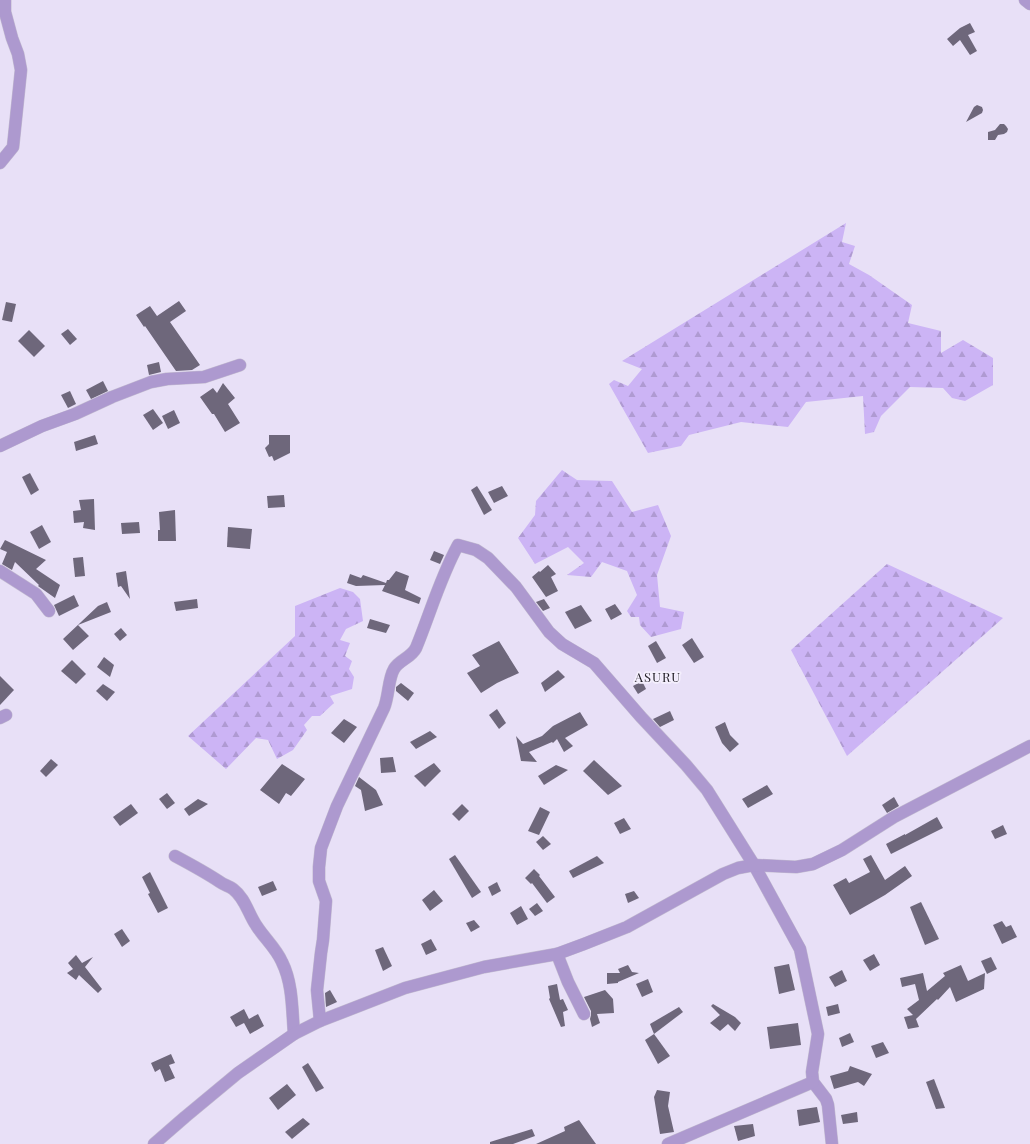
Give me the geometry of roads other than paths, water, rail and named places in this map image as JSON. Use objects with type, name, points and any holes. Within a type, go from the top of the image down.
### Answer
[{"type":"street","points":[[0,163],[13,147],[21,70],[18,54],[5,12],[5,0]]},
{"type":"street","points":[[1026,0],[1030,4]]},
{"type":"street","points":[[0,446],[42,426],[75,414],[112,397],[151,382],[167,379],[204,377],[240,366]]},
{"type":"street","points":[[320,1021],[318,990],[320,958],[324,940],[326,902],[319,881],[318,867],[321,848],[337,806],[384,708],[394,669],[415,651],[450,561],[458,545],[476,550],[488,558],[516,587],[549,632],[562,644],[594,663],[703,785],[754,865],[800,949],[818,1034],[812,1072],[813,1082],[828,1104],[832,1144]]},
{"type":"street","points":[[0,571],[36,594],[49,611]]},
{"type":"street","points":[[154,1144],[238,1073],[294,1034],[320,1021],[405,988],[484,967],[557,954],[627,927],[723,874],[738,868],[754,865],[796,867],[813,864],[842,850],[894,817],[1030,746]]},
{"type":"street","points":[[175,856],[203,870],[221,883],[233,889],[240,896],[256,925],[282,962],[291,996],[294,1034]]},
{"type":"street","points":[[557,954],[568,982],[584,1014]]},
{"type":"street","points":[[668,1144],[813,1082]]},
{"type":"district","name":"ASURU","points":[[658,677]]}]
